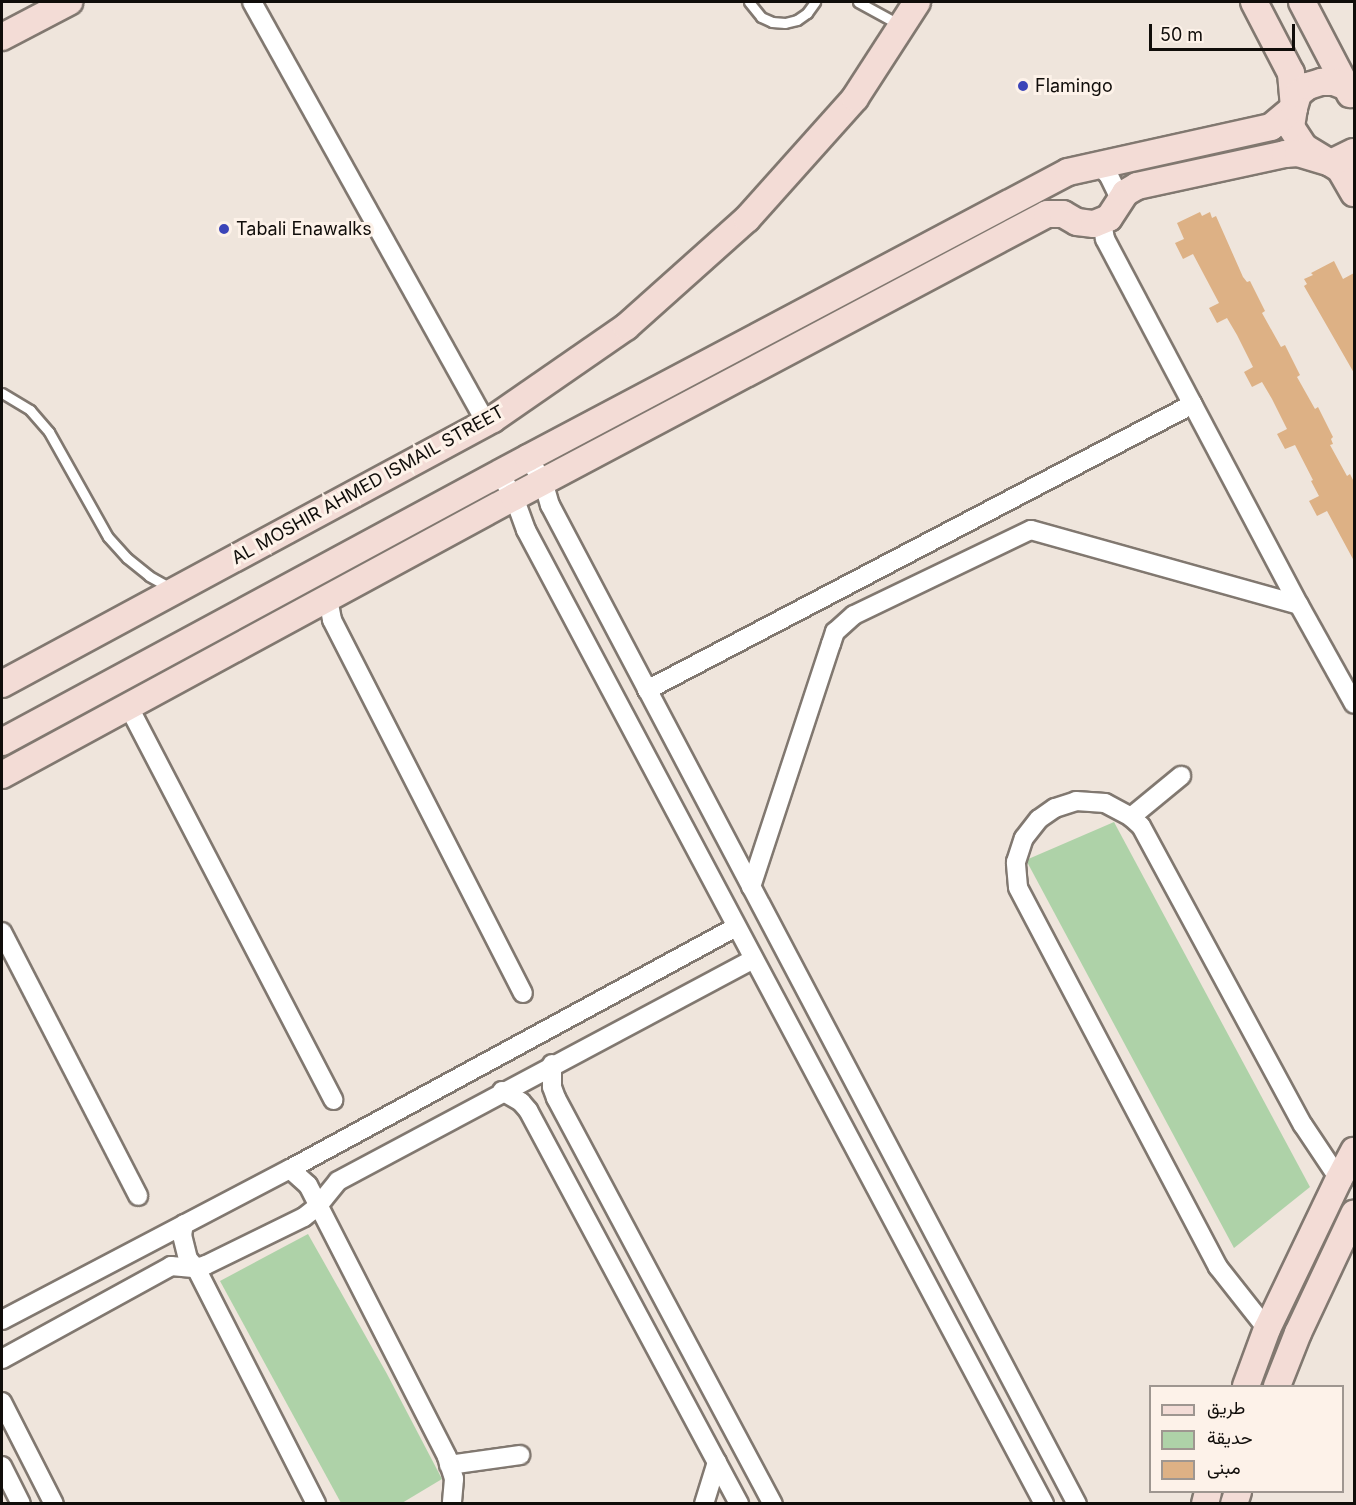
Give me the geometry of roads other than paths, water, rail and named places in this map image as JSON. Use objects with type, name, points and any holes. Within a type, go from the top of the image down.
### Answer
[{"type":"street","points":[[2,37],[69,2]]},
{"type":"street","points":[[252,2],[486,422]]},
{"type":"street","name":"AL MOSHIR AHMED ISMAIL STREET","points":[[2,684],[486,422],[626,327],[747,219],[855,98],[917,2]]},
{"type":"street","points":[[1254,2],[1291,73],[1294,108]]},
{"type":"street","points":[[1302,2],[1351,95]]},
{"type":"street","points":[[1351,95],[1334,82],[1321,82],[1308,86],[1298,94],[1291,128],[1304,147],[1340,169],[1354,193]]},
{"type":"street","points":[[2,742],[499,473],[1068,172],[1271,127],[1294,108]]},
{"type":"street","points":[[1054,179],[1048,189],[1050,200],[1063,214],[1086,224],[1102,222],[1114,213],[1120,199],[1137,186],[1285,154],[1298,153],[1331,163],[1354,152]]},
{"type":"street","points":[[1098,164],[1109,176],[1120,199]]},
{"type":"street","points":[[2,775],[543,481],[1045,215],[1063,214]]},
{"type":"street","points":[[1102,222],[1105,239],[1354,704]]},
{"type":"street","points":[[647,690],[1193,404]]},
{"type":"street","points":[[528,458],[543,481],[550,505],[1077,1503]]},
{"type":"street","points":[[499,473],[514,497],[521,521],[1044,1503]]},
{"type":"street","points":[[751,887],[831,644],[840,627],[854,615],[1031,530],[1299,605]]},
{"type":"street","points":[[328,599],[333,620],[523,993]]},
{"type":"street","points":[[133,703],[133,715],[333,1100]]},
{"type":"street","points":[[1131,817],[1181,776]]},
{"type":"street","points":[[1268,1329],[1218,1267],[1018,887],[1016,862],[1024,838],[1039,819],[1055,808],[1076,801],[1105,803],[1131,817],[1141,826],[1304,1125],[1338,1179]]},
{"type":"street","points":[[700,858],[729,844]]},
{"type":"street","points":[[2,1320],[290,1169],[736,927]]},
{"type":"street","points":[[2,932],[138,1196]]},
{"type":"street","points":[[2,1359],[171,1266],[196,1268],[304,1218],[317,1207],[338,1181],[552,1064],[753,959]]},
{"type":"street","points":[[552,1064],[552,1086],[556,1098],[773,1503]]},
{"type":"street","points":[[502,1091],[521,1102],[528,1110],[739,1503]]},
{"type":"street","points":[[1246,1385],[1268,1329],[1338,1179],[1354,1152]]},
{"type":"street","points":[[290,1169],[308,1185],[317,1207],[449,1465],[454,1479],[452,1503]]},
{"type":"street","points":[[1276,1385],[1298,1333],[1354,1214]]},
{"type":"street","points":[[184,1224],[183,1248],[196,1268],[316,1503]]},
{"type":"street","points":[[2,1402],[54,1503]]},
{"type":"street","points":[[449,1465],[520,1455]]},
{"type":"street","points":[[704,1503],[717,1462]]},
{"type":"street","points":[[2,1466],[21,1503]]},
{"type":"lane","points":[[749,2],[761,16],[784,23],[796,20],[807,13],[815,2]]},
{"type":"lane","points":[[858,2],[901,25]]},
{"type":"lane","points":[[2,393],[30,410],[49,432],[115,544],[149,576],[175,590]]},
{"type":"place","name":"Flamingo","points":[[1023,86]]},
{"type":"place","name":"Tabali Enawalks","points":[[224,229]]}]
